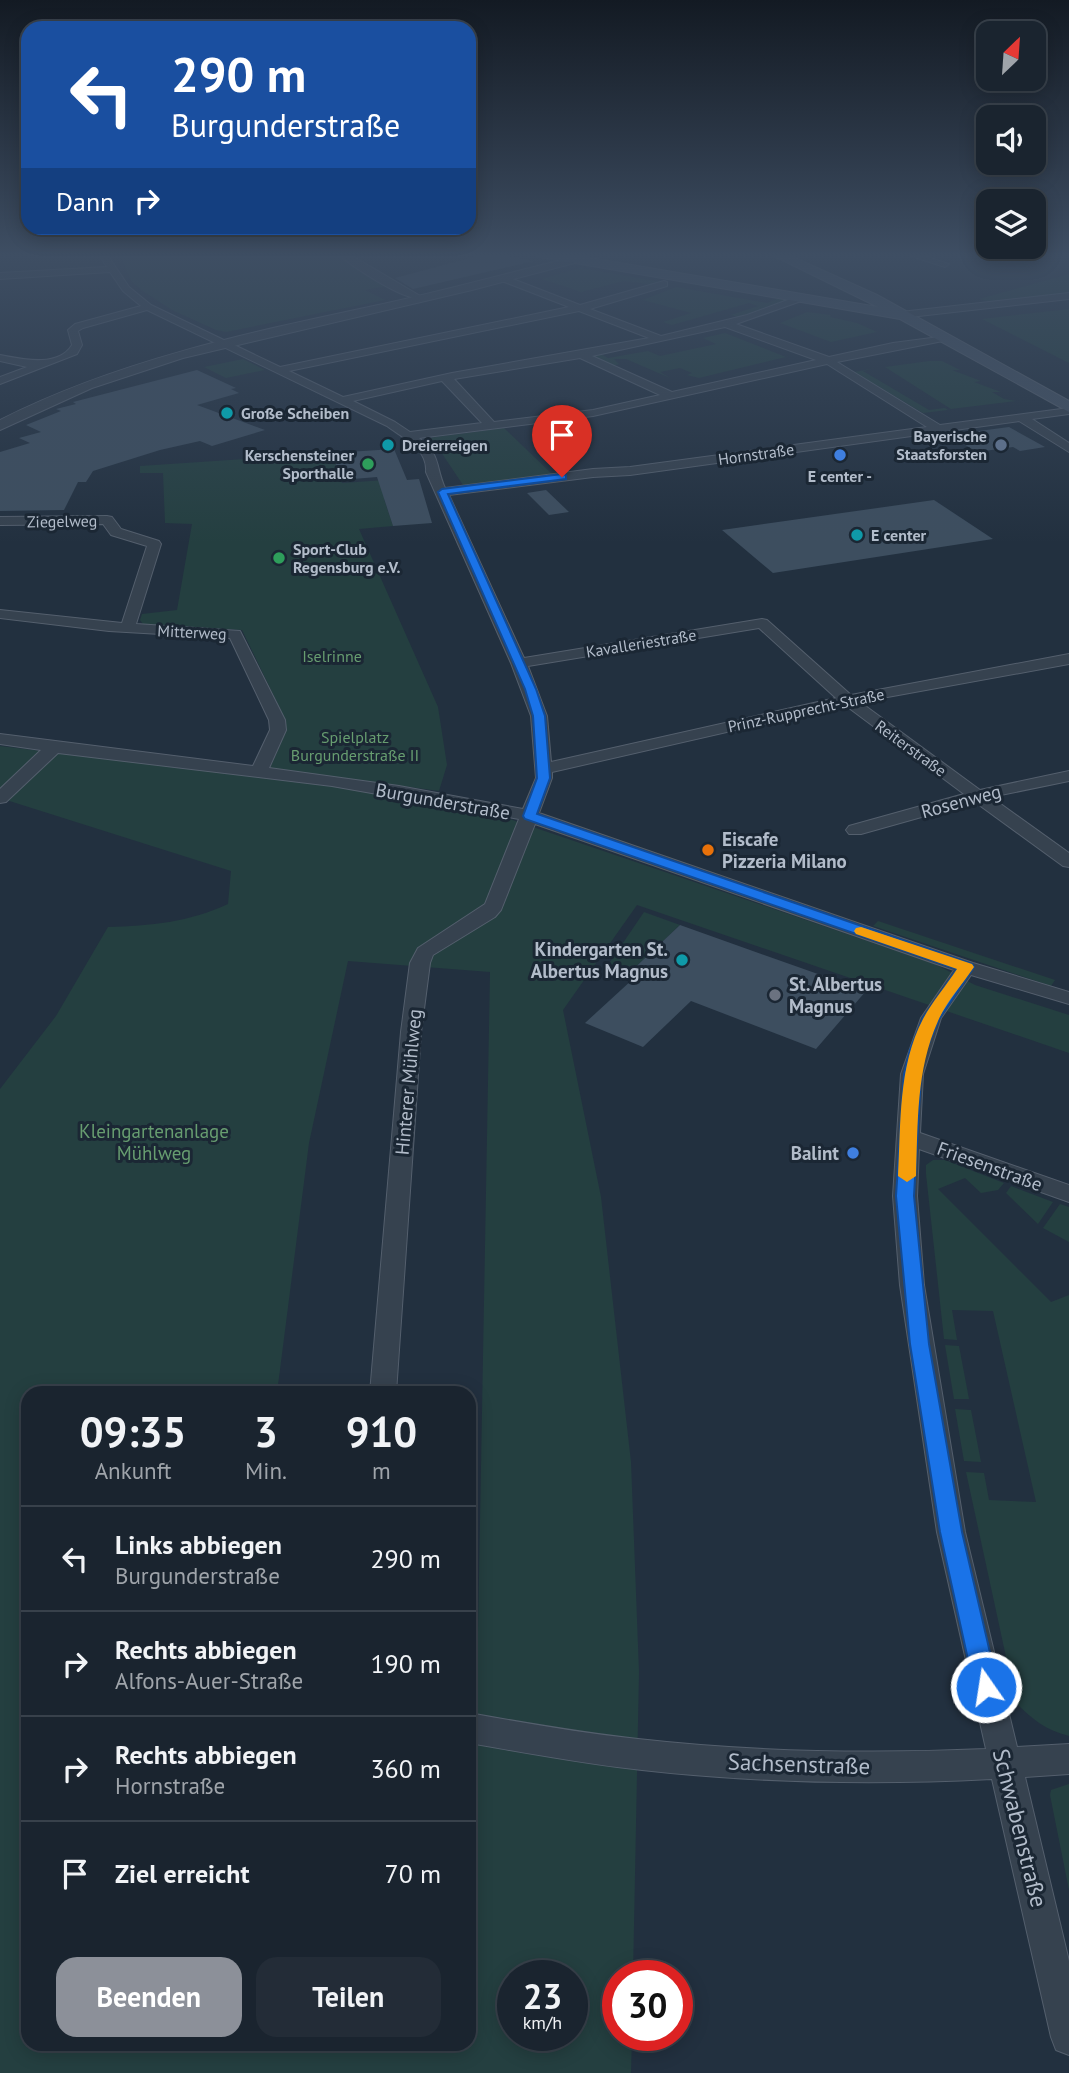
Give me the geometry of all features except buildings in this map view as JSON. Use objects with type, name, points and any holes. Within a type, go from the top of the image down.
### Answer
[{"type":"main road","points":[[964,350],[1069,409]]},
{"type":"main road","points":[[975,350],[1069,398]]},
{"type":"street","points":[[0,381],[75,350]]},
{"type":"street","points":[[0,418],[105,373],[188,350]]},
{"type":"street","points":[[0,426],[82,388],[194,350]]},
{"type":"street","points":[[237,350],[343,400],[410,436],[430,454],[432,472],[519,663],[539,716],[545,768]]},
{"type":"street","points":[[279,370],[377,350]]},
{"type":"street","points":[[343,400],[443,378],[607,350]]},
{"type":"street","points":[[800,350],[829,360],[937,428]]},
{"type":"street","points":[[410,436],[585,414],[882,350]]},
{"type":"street","points":[[581,355],[672,396]]},
{"type":"street","points":[[0,358],[39,366]]},
{"type":"street","points":[[443,378],[450,381],[491,426]]},
{"type":"street","name":"Hornstraße","points":[[442,492],[593,473],[630,471],[929,431],[1069,409]]},
{"type":"street","points":[[1020,417],[1069,448]]},
{"type":"street","name":"Ziegelweg","points":[[0,521],[107,520],[116,532],[154,544],[128,628]]},
{"type":"street","name":"Mitterweg","points":[[0,614],[128,628],[235,634],[277,720],[278,730],[259,771]]},
{"type":"street","name":"Kavalleriestraße","points":[[519,663],[762,624]]},
{"type":"street","name":"Reiterstraße","points":[[762,624],[847,700],[1069,862]]},
{"type":"street","name":"Prinz-Rupprecht-Straße","points":[[545,768],[566,766],[847,700],[1069,659]]},
{"type":"street","name":"Burgunderstraße","points":[[0,739],[53,748],[259,771],[457,801],[530,816],[966,967],[1066,993]]},
{"type":"street","points":[[0,798],[53,748]]},
{"type":"street","name":"Hinterer Mühlweg","points":[[384,1386],[410,1046],[420,963],[425,952],[488,913],[494,905],[530,816],[545,768]]},
{"type":"street","name":"Rosenweg","points":[[855,831],[977,796],[1069,776]]},
{"type":"street","name":"Schwabenstraße","points":[[966,967],[931,1018],[918,1050],[912,1082],[905,1196],[919,1344],[951,1532],[1069,2037]]},
{"type":"street","name":"Friesenstraße","points":[[910,1138],[1069,1194]]},
{"type":"street","name":"Sachsenstraße","points":[[476,1729],[663,1757],[777,1765],[878,1767],[1004,1764],[1069,1759]]},
{"type":"green space","points":[[689,350],[768,350],[786,357],[699,378],[687,375],[692,373],[680,368],[660,372],[670,378],[626,359],[614,359],[619,364],[613,366],[590,355],[599,353],[608,358],[648,351],[660,356]]},
{"type":"green space","points":[[1043,350],[1069,350],[1069,363]]},
{"type":"green space","points":[[243,359],[265,370],[226,378],[204,367]]},
{"type":"green space","points":[[942,361],[960,370],[952,370],[981,381],[974,382],[1001,392],[992,392],[1004,399],[1016,401],[951,409],[885,367]]},
{"type":"green space","points":[[876,368],[863,371],[929,410],[948,410],[923,413],[854,372]]},
{"type":"green space","points":[[504,428],[553,475],[463,485],[437,446],[428,438]]},
{"type":"green space","points":[[332,453],[342,483],[400,479],[384,499],[393,526],[359,529],[438,707],[447,765],[439,791],[270,768],[286,731],[286,721],[242,630],[143,624],[140,620],[142,614],[177,610],[192,524],[165,523],[163,473],[140,473],[140,466]]},
{"type":"green space","name":"Kleingartenanlage Mühlweg","points":[[0,746],[327,785],[486,811],[935,964],[975,985],[1069,1015],[1069,1053],[637,905],[563,1010],[601,1197],[631,1462],[639,1672],[633,1960],[602,1960],[602,2051],[632,2051],[631,2073],[0,2073],[0,1089],[56,1016],[108,927],[170,922],[228,904],[231,871],[0,798]]},
{"type":"green space","points":[[644,912],[680,925],[626,976],[606,968]]},
{"type":"green space","points":[[878,921],[1055,980],[1051,986],[873,926]]},
{"type":"green space","points":[[933,1160],[945,1160],[1004,1183],[998,1190],[981,1193],[965,1178],[938,1189],[1051,1302],[1069,1295],[1069,1736],[1040,1724],[1016,1703],[966,1472],[984,1473],[989,1500],[1036,1502],[993,1311],[952,1310],[957,1340],[944,1339],[926,1174],[926,1165]]},
{"type":"green space","points":[[1011,1186],[1053,1202],[1038,1224],[1006,1193]]},
{"type":"green space","points":[[1060,1204],[1069,1207],[1069,1242],[1043,1228]]},
{"type":"green space","points":[[945,1345],[959,1346],[969,1399],[954,1399]]},
{"type":"green space","points":[[955,1409],[971,1410],[981,1462],[964,1461]]},
{"type":"green space","points":[[1069,1784],[1069,1890],[1050,1795],[1051,1790]]},
{"type":"slow traffic","points":[[861,931],[966,967],[931,1018],[918,1050],[912,1074],[907,1176]]},
{"type":"place","name":"Große Scheiben","points":[[227,413]]},
{"type":"place","name":"Dreierreigen","points":[[388,445]]},
{"type":"place","name":"Bayerische Staatsforsten","points":[[1001,445]]},
{"type":"place","name":"E center -","points":[[840,455]]},
{"type":"place","name":"Kerschensteiner Sporthalle","points":[[368,464]]},
{"type":"place","name":"E center","points":[[857,535]]},
{"type":"place","name":"Sport-Club Regensburg e.V.","points":[[279,558]]},
{"type":"place","name":"Eiscafe Pizzeria Milano","points":[[708,850]]},
{"type":"place","name":"Kindergarten St. Albertus Magnus","points":[[682,960]]},
{"type":"place","name":"St. Albertus Magnus","points":[[775,995]]},
{"type":"place","name":"Balint","points":[[853,1153]]},
{"type":"route","points":[[562,477],[442,492],[530,689],[539,716],[545,768],[530,816],[966,967],[931,1018],[918,1050],[912,1074],[905,1196],[919,1344],[951,1532],[986,1687]]},
{"type":"park label","name":"Iselrinne","points":[[332,656]]},
{"type":"park label","name":"Spielplatz Burgunderstraße II","points":[[355,746]]}]
